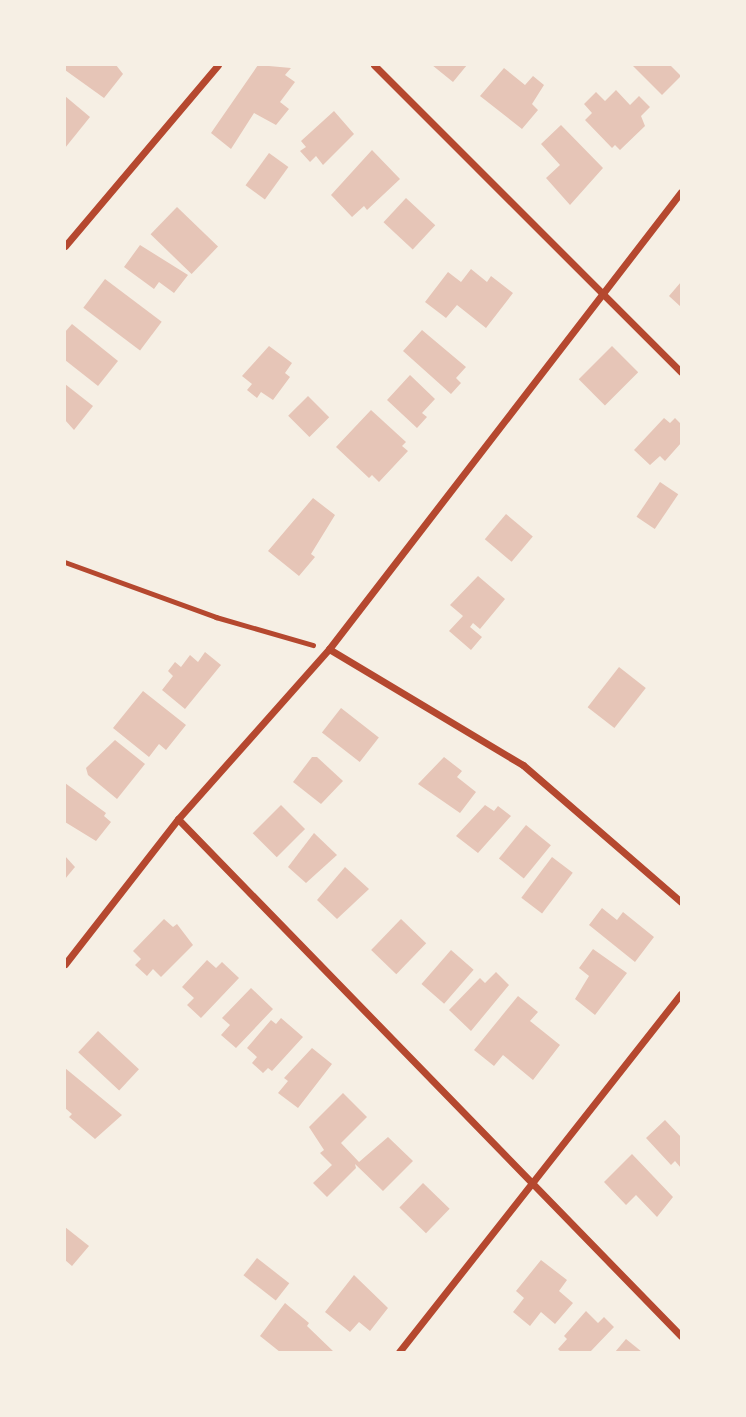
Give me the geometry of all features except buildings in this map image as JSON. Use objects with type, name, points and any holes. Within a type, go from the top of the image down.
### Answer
[{"type":"street","points":[[65,246],[218,65]]},
{"type":"street","points":[[374,65],[601,295],[681,372]]},
{"type":"street","points":[[65,964],[178,819],[329,649],[681,192]]},
{"type":"street","points":[[329,649],[523,765],[681,902]]},
{"type":"street","points":[[178,819],[681,1336]]},
{"type":"street","points":[[399,1352],[681,994]]},
{"type":"path","points":[[65,562],[216,617],[329,649]]}]
